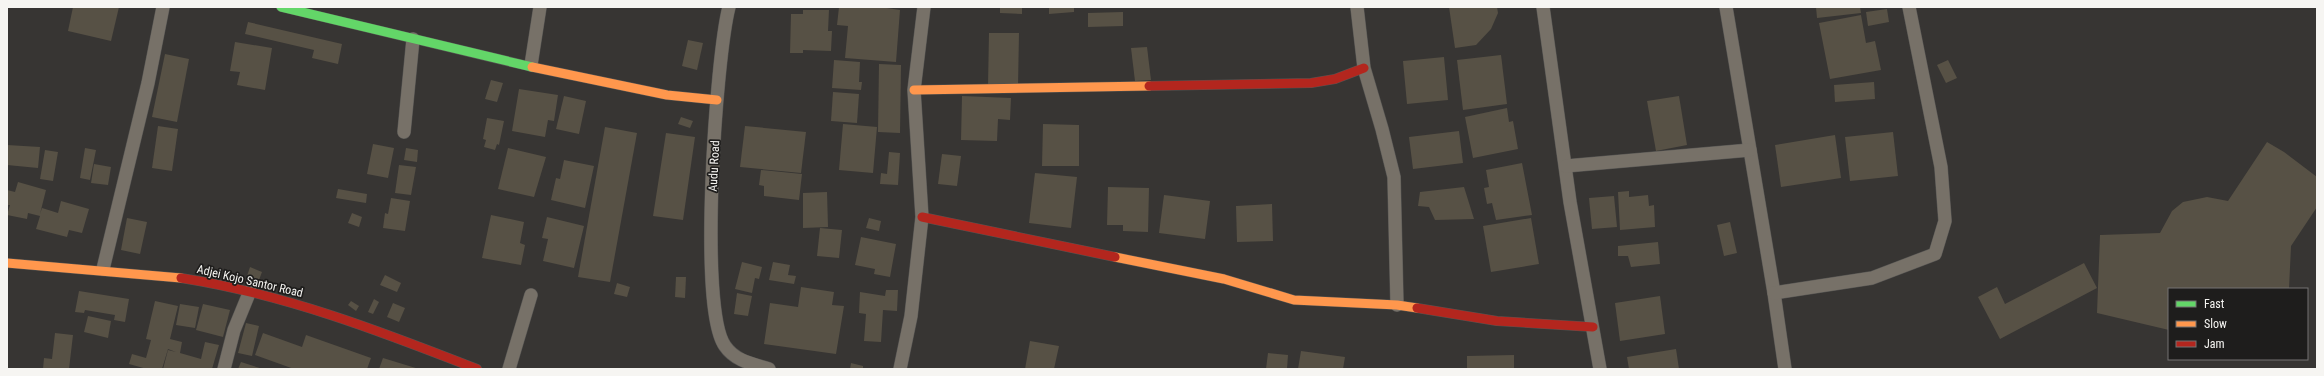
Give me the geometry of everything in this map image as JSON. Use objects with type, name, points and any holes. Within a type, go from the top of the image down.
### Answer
[{"type":"street","points":[[103,269],[148,83],[163,7]]},
{"type":"street","points":[[281,7],[413,39],[531,65],[573,77],[643,90],[717,100]]},
{"type":"street","points":[[531,65],[540,7]]},
{"type":"street","name":"Audu Road","points":[[729,7],[723,29],[717,100],[712,258],[717,327],[724,346],[739,360],[769,369]]},
{"type":"street","points":[[900,369],[911,316],[922,217],[914,90],[924,7]]},
{"type":"street","points":[[1357,7],[1364,68],[1394,177],[1397,305]]},
{"type":"street","points":[[1543,7],[1566,166],[1600,369]]},
{"type":"street","points":[[1726,7],[1774,293],[1785,369]]},
{"type":"street","points":[[1774,293],[1872,278],[1935,254],[1945,221],[1941,167],[1909,7]]},
{"type":"street","points":[[404,132],[413,39]]},
{"type":"street","points":[[914,90],[1311,83],[1335,79],[1364,68]]},
{"type":"street","points":[[1566,166],[1750,150]]},
{"type":"street","points":[[922,217],[1224,279],[1294,300],[1397,305],[1497,322],[1593,327]]},
{"type":"street","name":"Adjei Kojo Santor Road","points":[[7,263],[103,269],[200,281],[250,291],[327,312],[477,369]]},
{"type":"street","points":[[224,369],[234,330],[250,291]]},
{"type":"street","points":[[509,369],[531,295]]},
{"type":"building","points":[[73,7],[119,7],[111,41],[68,31]]},
{"type":"building","points":[[839,7],[880,7],[900,10],[896,62],[845,58],[848,26],[837,25]]},
{"type":"building","points":[[1000,7],[1022,7],[1022,14],[1000,13]]},
{"type":"building","points":[[1049,7],[1074,7],[1074,12],[1049,14]]},
{"type":"building","points":[[1449,7],[1497,7],[1498,13],[1491,29],[1476,45],[1455,48]]},
{"type":"building","points":[[1816,7],[1860,7],[1861,13],[1817,18]]},
{"type":"building","points":[[1887,9],[1889,22],[1868,26],[1866,12]]},
{"type":"building","points":[[803,10],[829,10],[828,31],[832,31],[831,51],[803,50],[803,53],[790,53],[791,14],[803,14]]},
{"type":"building","points":[[1123,12],[1123,26],[1088,27],[1088,13]]},
{"type":"building","points":[[1861,15],[1866,43],[1875,41],[1881,70],[1830,79],[1819,23]]},
{"type":"building","points":[[248,22],[342,44],[338,64],[312,58],[314,50],[245,34]]},
{"type":"building","points":[[989,33],[1019,33],[1018,86],[988,86]]},
{"type":"building","points":[[688,40],[703,43],[697,70],[682,66]]},
{"type":"building","points":[[235,42],[272,48],[265,90],[237,85],[240,72],[230,71]]},
{"type":"building","points":[[1147,47],[1151,80],[1135,81],[1131,48]]},
{"type":"building","points":[[165,54],[189,59],[177,122],[152,117]]},
{"type":"building","points":[[1501,55],[1507,104],[1463,110],[1457,60]]},
{"type":"building","points":[[1444,57],[1448,100],[1407,104],[1403,61]]},
{"type":"building","points":[[834,60],[860,62],[859,82],[862,82],[861,90],[832,88]]},
{"type":"building","points":[[1948,60],[1957,78],[1946,83],[1937,65]]},
{"type":"building","points":[[879,64],[901,65],[900,133],[878,132]]},
{"type":"building","points":[[491,80],[503,83],[497,102],[485,99]]},
{"type":"building","points":[[1874,82],[1875,99],[1835,102],[1834,85]]},
{"type":"building","points":[[519,89],[558,95],[554,121],[548,120],[545,137],[512,131]]},
{"type":"building","points":[[833,92],[859,94],[857,123],[831,121]]},
{"type":"building","points":[[564,96],[586,101],[579,134],[556,129]]},
{"type":"building","points":[[962,96],[1011,98],[1010,120],[998,119],[997,141],[961,140]]},
{"type":"building","points":[[1679,96],[1687,145],[1656,151],[1647,101]]},
{"type":"building","points":[[1507,108],[1509,122],[1513,121],[1518,149],[1473,158],[1465,117]]},
{"type":"building","points":[[681,117],[693,121],[690,128],[678,124]]},
{"type":"building","points":[[487,118],[504,121],[499,145],[497,144],[495,150],[484,147],[486,140],[483,139]]},
{"type":"building","points":[[843,124],[877,127],[873,173],[839,170]]},
{"type":"building","points":[[1043,124],[1079,125],[1079,166],[1042,166]]},
{"type":"building","points":[[158,126],[178,129],[172,171],[152,168]]},
{"type":"building","points":[[745,126],[806,132],[801,173],[740,167]]},
{"type":"building","points":[[605,127],[637,133],[610,282],[578,277]]},
{"type":"building","points":[[1459,131],[1463,163],[1413,169],[1409,137]]},
{"type":"building","points":[[1893,132],[1898,176],[1850,181],[1845,137]]},
{"type":"building","points":[[666,133],[695,137],[683,220],[653,216]]},
{"type":"building","points":[[1835,135],[1841,178],[1781,187],[1775,145]]},
{"type":"building","points":[[2267,142],[2284,152],[2317,177],[2317,207],[2291,246],[2289,288],[2168,288],[2168,330],[2097,313],[2100,235],[2160,233],[2172,211],[2183,202],[2207,197],[2228,201]]},
{"type":"building","points":[[373,144],[394,148],[388,178],[367,174]]},
{"type":"building","points":[[7,145],[40,147],[38,168],[7,165]]},
{"type":"building","points":[[85,148],[96,150],[90,180],[80,178]]},
{"type":"building","points":[[406,148],[418,150],[417,162],[404,160]]},
{"type":"building","points":[[508,148],[546,157],[534,197],[498,189]]},
{"type":"building","points":[[45,150],[58,152],[53,181],[40,179]]},
{"type":"building","points":[[889,152],[900,153],[898,185],[880,184],[881,173],[887,174]]},
{"type":"building","points":[[942,154],[961,156],[957,186],[938,184]]},
{"type":"building","points":[[564,160],[594,166],[585,208],[551,200],[556,178],[560,179]]},
{"type":"building","points":[[1522,163],[1532,215],[1496,220],[1492,203],[1487,204],[1484,188],[1489,187],[1486,170]]},
{"type":"building","points":[[94,164],[111,167],[108,185],[91,183]]},
{"type":"building","points":[[399,165],[416,167],[411,195],[395,193]]},
{"type":"building","points":[[761,170],[802,174],[799,200],[764,196],[764,186],[759,185]]},
{"type":"building","points":[[1035,173],[1077,177],[1071,228],[1029,223]]},
{"type":"building","points":[[18,182],[46,190],[40,214],[42,208],[58,213],[61,201],[89,209],[82,233],[69,230],[67,237],[36,229],[40,216],[28,213],[27,219],[7,215],[10,205],[7,205],[7,190],[15,192]]},
{"type":"building","points":[[1108,187],[1149,188],[1148,232],[1123,231],[1123,225],[1107,225]]},
{"type":"building","points":[[1464,187],[1474,219],[1435,220],[1429,207],[1418,206],[1420,192]]},
{"type":"building","points":[[338,189],[367,194],[366,203],[336,198]]},
{"type":"building","points":[[1629,191],[1629,197],[1648,195],[1649,206],[1654,205],[1655,227],[1620,230],[1618,192]]},
{"type":"building","points":[[827,192],[828,227],[803,228],[803,193]]},
{"type":"building","points":[[1164,195],[1210,201],[1205,239],[1159,233]]},
{"type":"building","points":[[1614,196],[1617,227],[1592,229],[1589,198]]},
{"type":"building","points":[[391,198],[410,201],[405,231],[383,228],[385,213],[388,214]]},
{"type":"building","points":[[1272,204],[1273,241],[1237,242],[1236,206]]},
{"type":"building","points":[[352,213],[362,217],[359,227],[348,223]]},
{"type":"building","points":[[491,215],[524,222],[520,243],[525,245],[521,265],[482,258]]},
{"type":"building","points":[[547,217],[584,226],[574,268],[543,261],[548,239],[542,238]]},
{"type":"building","points":[[127,218],[147,222],[140,254],[121,250]]},
{"type":"building","points":[[869,218],[881,221],[879,231],[866,228]]},
{"type":"building","points":[[1531,218],[1539,264],[1491,272],[1483,226]]},
{"type":"building","points":[[1730,222],[1737,253],[1724,256],[1717,225]]},
{"type":"building","points":[[820,228],[842,230],[839,258],[817,256]]},
{"type":"building","points":[[861,237],[896,244],[890,277],[874,274],[875,269],[855,265]]},
{"type":"building","points":[[1658,242],[1660,264],[1631,267],[1628,256],[1618,256],[1618,246]]},
{"type":"building","points":[[742,262],[762,267],[759,279],[755,278],[752,293],[735,289]]},
{"type":"building","points":[[773,262],[790,265],[788,275],[796,276],[794,284],[769,280]]},
{"type":"building","points":[[2084,263],[2097,288],[2000,339],[1978,297],[1997,287],[2005,304]]},
{"type":"building","points":[[250,267],[262,272],[259,280],[247,276]]},
{"type":"building","points":[[385,275],[401,283],[397,292],[380,285]]},
{"type":"building","points":[[676,277],[686,277],[685,298],[675,297]]},
{"type":"building","points":[[617,283],[630,287],[627,297],[614,294]]},
{"type":"building","points":[[801,287],[834,292],[832,305],[844,306],[836,354],[764,344],[770,303],[798,307]]},
{"type":"building","points":[[886,290],[898,290],[897,311],[883,310],[881,342],[864,341],[866,314],[859,313],[860,292],[885,296]]},
{"type":"building","points":[[79,291],[129,299],[125,322],[114,320],[115,315],[85,310],[84,313],[75,312]]},
{"type":"building","points":[[737,293],[752,296],[748,316],[734,314]]},
{"type":"building","points":[[1660,296],[1665,334],[1620,341],[1615,303]]},
{"type":"building","points":[[374,299],[379,302],[373,314],[368,312]]},
{"type":"building","points":[[155,301],[178,306],[170,339],[182,342],[180,353],[201,359],[205,342],[219,345],[212,369],[163,369],[168,350],[176,352],[168,349],[162,369],[147,369],[129,364],[132,354],[146,358],[151,340],[146,339]]},
{"type":"building","points":[[351,301],[359,306],[356,311],[348,305]]},
{"type":"building","points":[[393,303],[405,308],[399,322],[387,317]]},
{"type":"building","points":[[180,304],[199,307],[195,328],[176,325]]},
{"type":"building","points":[[203,304],[230,310],[223,337],[196,330]]},
{"type":"building","points":[[88,316],[111,321],[108,338],[84,332]]},
{"type":"building","points":[[246,323],[259,326],[252,356],[238,353]]},
{"type":"building","points":[[55,333],[73,335],[69,369],[43,369],[44,358],[52,359]]},
{"type":"building","points":[[263,333],[302,347],[306,335],[371,358],[367,369],[294,369],[255,355]]},
{"type":"building","points":[[1030,341],[1059,346],[1054,369],[1025,369]]},
{"type":"building","points":[[1676,349],[1679,369],[1629,369],[1627,357]]},
{"type":"building","points":[[1301,351],[1345,357],[1343,369],[1298,369]]},
{"type":"building","points":[[1268,353],[1288,355],[1287,369],[1266,369]]},
{"type":"building","points":[[1514,355],[1514,369],[1467,369],[1467,356]]},
{"type":"building","points":[[383,358],[419,369],[379,369]]},
{"type":"building","points":[[241,362],[263,369],[238,369]]},
{"type":"building","points":[[851,363],[863,366],[863,369],[850,369]]},
{"type":"traffic: fast","points":[[281,7],[532,67]]},
{"type":"traffic: slow","points":[[532,67],[667,95],[717,100]]},
{"type":"traffic: slow","points":[[914,90],[1149,86]]},
{"type":"traffic: slow","points":[[1115,257],[1224,279],[1294,300],[1397,305],[1417,308]]},
{"type":"traffic: slow","points":[[7,263],[181,278]]},
{"type":"traffic: jam","points":[[1149,86],[1311,83],[1335,79],[1364,68]]},
{"type":"traffic: jam","points":[[922,217],[1115,257]]},
{"type":"traffic: jam","points":[[181,278],[257,294],[331,315],[477,369]]},
{"type":"traffic: jam","points":[[1417,308],[1497,321],[1593,327]]}]
